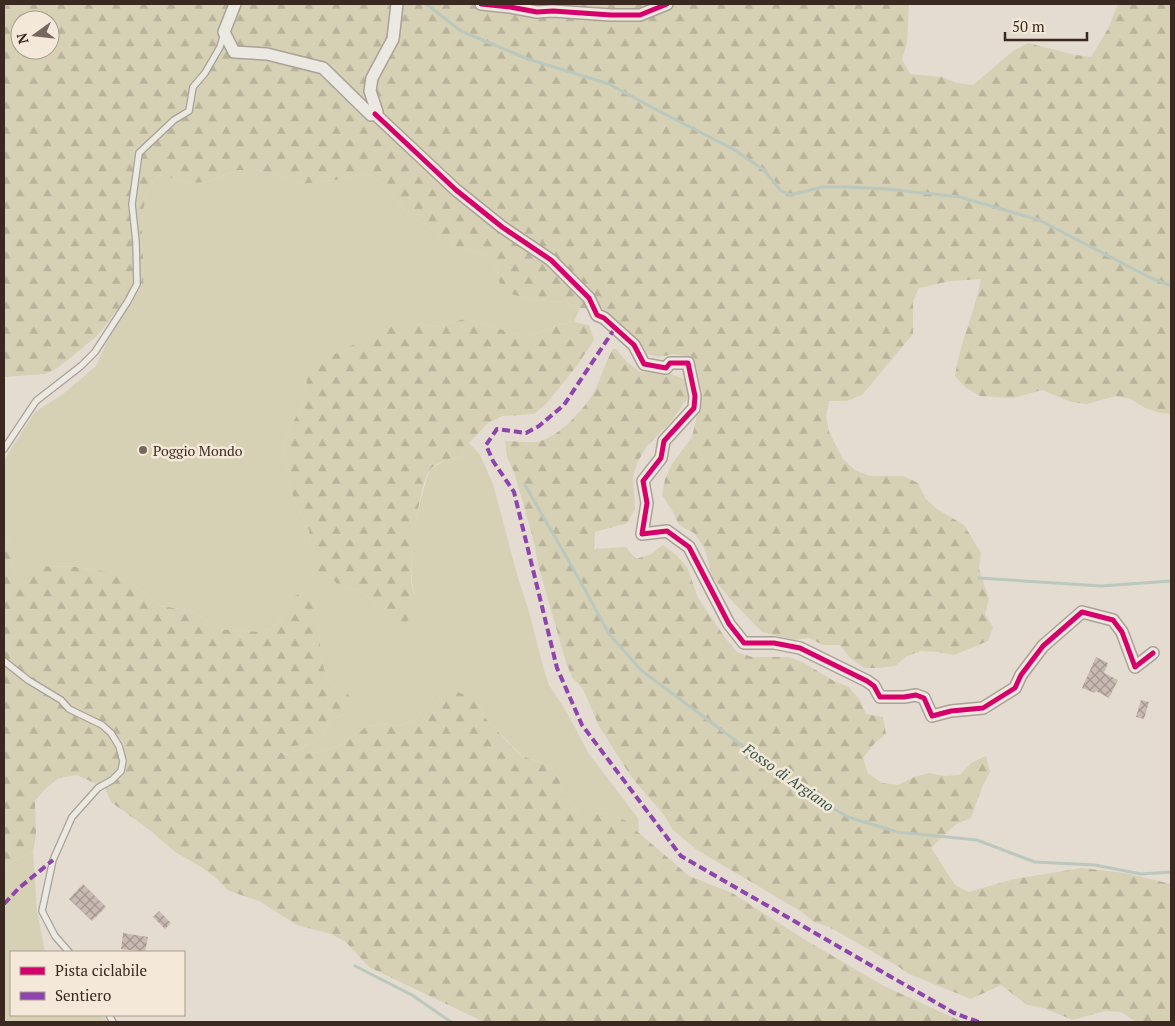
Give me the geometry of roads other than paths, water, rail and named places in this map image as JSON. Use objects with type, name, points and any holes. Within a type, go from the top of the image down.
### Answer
[{"type":"street","points":[[234,4],[224,32],[234,52],[267,54],[322,68],[368,112],[375,114],[456,190],[502,227],[551,260],[589,298],[597,315],[604,318],[634,345],[644,364],[666,368],[670,363],[688,363],[695,396],[694,408],[664,441],[661,458],[643,482],[647,504],[642,534],[667,531],[689,547],[729,624],[744,643],[774,643],[800,648],[868,681],[874,686],[880,696],[904,698],[916,695],[924,698],[932,716],[951,711],[983,708],[1015,688],[1021,675],[1042,646],[1082,612],[1113,620],[1122,632],[1135,666],[1153,654]]},
{"type":"street","points":[[375,114],[376,108],[370,91],[372,78],[393,38],[397,4]]},
{"type":"street","points":[[481,4],[510,6],[537,12],[640,15],[667,4]]},
{"type":"lane","points":[[4,449],[36,401],[81,366],[95,352],[137,284],[136,242],[132,204],[139,153],[174,120],[189,111],[193,87],[205,73],[220,47],[224,32]]},
{"type":"lane","points":[[4,661],[28,680],[61,700],[69,709],[102,725],[111,733],[119,746],[124,761],[121,771],[112,780],[98,788],[72,817],[53,860],[42,911],[55,936],[68,951]]},
{"type":"waterway","points":[[426,4],[461,31],[528,59],[609,84],[733,149],[764,170],[781,191],[791,195],[822,187],[847,187],[887,189],[960,197],[1039,220],[1149,277],[1171,286]]},
{"type":"waterway","name":"Fosso di Argiano","points":[[525,485],[609,634],[642,671],[802,790],[848,817],[897,832],[977,840],[1035,862],[1095,865],[1141,874],[1171,872]]},
{"type":"waterway","points":[[979,578],[1101,586],[1171,581]]},
{"type":"waterway","points":[[355,966],[412,995],[451,1022]]},
{"type":"place","name":"Poggio Mondo","points":[[143,450]]}]
